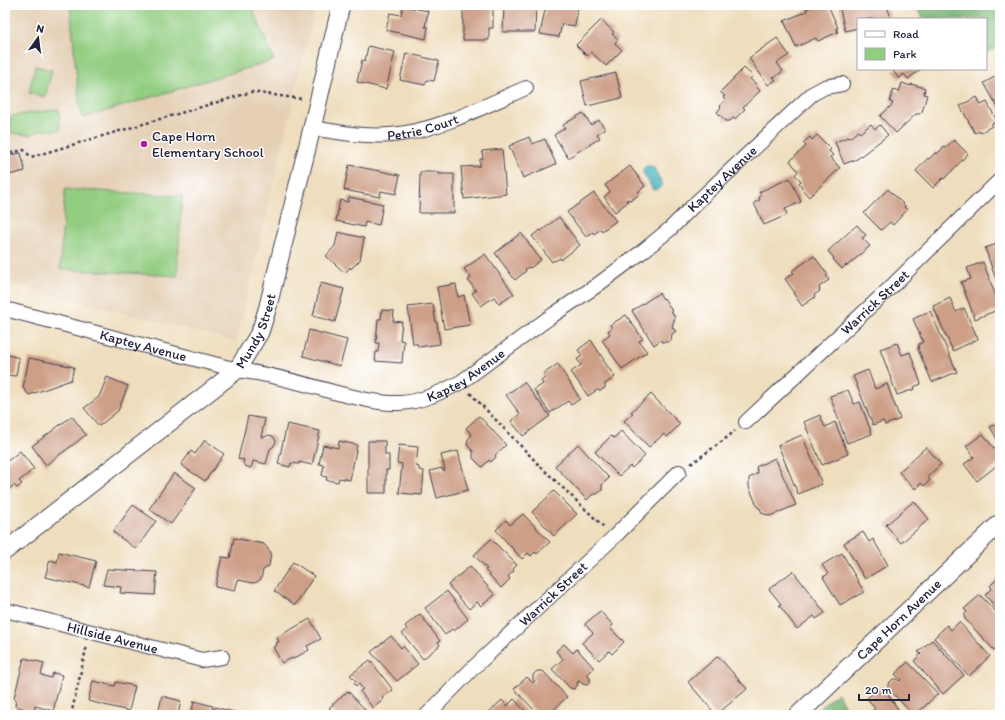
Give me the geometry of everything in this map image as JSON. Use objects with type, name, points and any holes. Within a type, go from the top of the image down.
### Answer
[{"type":"street","name":"Mundy Street","points":[[5,551],[238,370],[260,332],[267,310],[341,5]]},
{"type":"street","name":"Kaptey Avenue","points":[[5,309],[238,370],[266,374],[358,398],[399,403],[428,397],[461,382],[596,286],[670,229],[812,94],[825,87],[842,84]]},
{"type":"street","name":"Petrie Court","points":[[312,128],[341,133],[368,135],[392,135],[406,133],[451,120],[526,88]]},
{"type":"street","name":"Warrick Street","points":[[746,422],[890,288],[1000,180]]},
{"type":"street","name":"Warrick Street","points":[[427,715],[472,669],[614,537],[679,472]]},
{"type":"street","name":"Cape Horn Avenue","points":[[798,715],[1000,523]]},
{"type":"street","name":"Hillside Avenue","points":[[5,610],[202,660],[222,657]]},
{"type":"path","points":[[5,154],[24,150],[31,156],[252,92],[305,99]]},
{"type":"path","points":[[461,382],[541,467],[614,537]]},
{"type":"path","points":[[679,472],[746,422]]},
{"type":"path","points":[[71,715],[90,631]]},
{"type":"shaded area","name":"Cape Horn Elementary School","points":[[5,5],[316,5],[236,342],[5,282]]},
{"type":"green space","points":[[70,5],[251,5],[274,60],[83,118],[79,103]]},
{"type":"green space","points":[[914,5],[1000,5],[1000,46],[987,52],[987,18],[923,18]]},
{"type":"green space","points":[[35,66],[52,70],[45,97],[29,93]]},
{"type":"green space","points":[[59,109],[60,130],[42,130],[30,135],[10,133],[11,116]]},
{"type":"green space","points":[[65,189],[182,196],[177,276],[60,269]]},
{"type":"green space","points":[[838,693],[849,715],[812,715],[831,698]]},
{"type":"water","points":[[646,166],[653,166],[663,185],[659,189],[653,190],[642,171]]},
{"type":"building","points":[[504,5],[536,5],[535,32],[503,32]]},
{"type":"building","points":[[546,5],[578,5],[575,26],[562,24],[559,37],[540,34]]},
{"type":"building","points":[[816,5],[828,5],[838,28],[836,28],[838,32],[818,41],[816,38],[796,47],[784,21],[807,11],[806,9]]},
{"type":"building","points":[[839,5],[888,5],[890,15],[888,18],[857,18],[857,28],[845,31]]},
{"type":"building","points":[[403,6],[428,11],[425,27],[428,27],[426,39],[386,30],[390,13],[401,15]]},
{"type":"building","points":[[463,6],[493,6],[493,28],[489,28],[489,40],[463,40]]},
{"type":"building","points":[[601,20],[614,32],[612,34],[618,39],[615,43],[622,50],[606,66],[591,52],[587,56],[576,45]]},
{"type":"building","points":[[777,38],[789,55],[777,63],[783,71],[775,77],[774,76],[773,77],[776,80],[768,85],[749,58]]},
{"type":"building","points":[[368,46],[395,52],[386,89],[357,82],[362,60],[365,61]]},
{"type":"building","points":[[406,53],[439,61],[434,81],[427,80],[425,85],[400,80]]},
{"type":"building","points":[[744,68],[753,76],[750,79],[757,85],[756,86],[760,91],[743,107],[745,109],[735,119],[733,118],[730,121],[726,121],[717,112],[725,100],[723,97],[725,96],[720,92]]},
{"type":"building","points":[[893,70],[920,70],[908,79],[904,74],[899,79]]},
{"type":"building","points":[[616,73],[622,98],[587,106],[581,81]]},
{"type":"building","points":[[1000,74],[1000,111],[984,83]]},
{"type":"building","points":[[902,83],[925,88],[924,94],[927,95],[922,112],[916,114],[896,133],[880,116],[892,105],[893,103],[890,102],[893,90],[899,92]]},
{"type":"building","points":[[977,97],[981,105],[987,102],[997,121],[991,124],[992,126],[980,133],[979,131],[975,133],[960,106]]},
{"type":"building","points":[[583,113],[591,125],[599,120],[605,129],[597,134],[600,138],[568,158],[554,135],[565,128],[563,125]]},
{"type":"building","points":[[871,124],[875,129],[880,125],[888,135],[857,159],[844,164],[835,142],[851,137],[858,131],[860,133]]},
{"type":"building","points":[[817,135],[831,149],[829,151],[833,155],[830,157],[840,168],[809,197],[801,188],[802,187],[799,183],[801,181],[795,175],[798,171],[790,161],[806,146],[803,143],[810,137],[812,140]]},
{"type":"building","points":[[529,137],[532,144],[545,139],[556,164],[523,178],[509,146]]},
{"type":"building","points":[[954,140],[968,154],[944,179],[943,178],[933,188],[916,171],[928,158],[929,159],[936,152],[937,154]]},
{"type":"building","points":[[502,149],[506,194],[464,199],[461,167],[480,166],[480,159],[483,159],[482,151]]},
{"type":"building","points":[[21,153],[25,171],[5,176],[5,156]]},
{"type":"building","points":[[349,165],[400,175],[396,194],[381,191],[380,197],[344,190]]},
{"type":"building","points":[[630,166],[645,186],[638,192],[640,194],[630,201],[629,199],[626,200],[628,202],[615,212],[604,197],[610,192],[605,185]]},
{"type":"building","points":[[420,172],[454,174],[454,213],[419,213]]},
{"type":"building","points":[[790,178],[801,202],[785,209],[787,215],[764,225],[754,203],[760,200],[759,197],[761,196],[759,192]]},
{"type":"building","points":[[888,189],[905,206],[904,207],[907,210],[893,225],[890,222],[881,230],[864,213]]},
{"type":"building","points":[[594,193],[616,221],[602,231],[601,229],[594,234],[593,232],[586,237],[567,212]]},
{"type":"building","points":[[349,197],[383,204],[379,225],[365,222],[364,227],[336,221],[340,200],[348,202]]},
{"type":"building","points":[[559,217],[580,245],[561,260],[560,258],[552,262],[532,236]]},
{"type":"building","points":[[857,225],[866,235],[862,238],[870,246],[842,269],[828,251]]},
{"type":"building","points":[[338,232],[364,238],[360,260],[351,269],[350,267],[345,273],[326,256],[335,246]]},
{"type":"building","points":[[521,233],[541,260],[530,268],[525,269],[526,271],[515,280],[495,253]]},
{"type":"building","points":[[1000,243],[1000,291],[985,248]]},
{"type":"building","points":[[485,254],[514,294],[499,304],[494,297],[481,306],[472,293],[476,291],[468,280],[471,278],[464,269]]},
{"type":"building","points":[[814,256],[828,275],[826,276],[829,280],[819,287],[820,291],[814,295],[815,297],[802,306],[785,279],[794,273],[792,271]]},
{"type":"building","points":[[983,262],[1000,309],[975,319],[961,282],[971,279],[967,268]]},
{"type":"building","points":[[321,283],[344,289],[335,322],[313,316],[318,290]]},
{"type":"building","points":[[456,284],[458,297],[464,295],[470,325],[444,329],[437,287]]},
{"type":"building","points":[[659,293],[663,299],[664,298],[675,317],[672,327],[676,331],[672,334],[671,340],[668,342],[662,342],[661,340],[654,345],[632,311]]},
{"type":"building","points":[[950,298],[956,312],[964,308],[978,339],[953,351],[933,306]]},
{"type":"building","points":[[433,304],[440,344],[418,347],[418,344],[413,344],[408,307]]},
{"type":"building","points":[[382,310],[394,311],[393,321],[402,322],[400,340],[404,341],[402,363],[375,361],[379,343],[376,343],[378,319],[381,319]]},
{"type":"building","points":[[930,311],[957,372],[932,382],[918,349],[919,344],[923,342],[913,319]]},
{"type":"building","points":[[626,315],[643,339],[639,341],[647,352],[622,369],[602,340],[610,334],[608,331],[612,328],[610,325]]},
{"type":"building","points":[[309,330],[347,340],[340,366],[303,356]]},
{"type":"building","points":[[591,340],[615,377],[605,384],[605,388],[600,391],[597,390],[588,396],[571,372],[581,365],[577,359],[582,356],[578,350]]},
{"type":"building","points":[[897,343],[902,355],[910,352],[921,384],[914,387],[915,389],[897,395],[880,349]]},
{"type":"building","points":[[5,354],[19,358],[16,376],[5,375]]},
{"type":"building","points":[[29,358],[74,367],[71,380],[29,395],[23,388]]},
{"type":"building","points":[[558,364],[580,399],[571,405],[568,401],[550,413],[534,390],[543,384],[541,381],[545,378],[543,374]]},
{"type":"building","points":[[868,370],[875,389],[887,384],[900,419],[885,425],[883,421],[873,425],[853,376]]},
{"type":"building","points":[[107,377],[128,386],[118,411],[99,426],[84,408],[99,397]]},
{"type":"building","points":[[524,382],[550,416],[523,436],[511,421],[520,414],[506,395]]},
{"type":"building","points":[[848,390],[854,404],[860,402],[872,434],[847,443],[830,396]]},
{"type":"building","points":[[651,394],[680,424],[667,437],[664,434],[649,447],[624,421],[633,413],[631,412]]},
{"type":"building","points":[[820,415],[825,427],[835,422],[848,454],[822,465],[804,422]]},
{"type":"building","points":[[72,416],[86,435],[46,465],[32,446]]},
{"type":"building","points":[[248,416],[265,419],[261,437],[269,435],[273,436],[276,441],[274,446],[270,449],[266,464],[253,461],[250,468],[245,466],[243,463],[244,460],[238,459]]},
{"type":"building","points":[[479,416],[506,445],[495,455],[496,457],[491,462],[489,460],[482,467],[473,458],[473,451],[467,445],[468,439],[472,435],[466,428]]},
{"type":"building","points":[[1000,422],[1000,444],[990,427]]},
{"type":"building","points":[[287,424],[320,431],[312,465],[299,462],[299,464],[291,463],[290,467],[278,464]]},
{"type":"building","points":[[621,431],[645,456],[632,468],[630,466],[619,476],[595,452],[611,436],[614,438]]},
{"type":"building","points":[[983,434],[1000,456],[1000,463],[977,481],[964,464],[974,457],[966,446]]},
{"type":"building","points":[[802,435],[822,484],[798,494],[778,445]]},
{"type":"building","points":[[205,440],[224,454],[205,481],[181,465],[191,451],[195,454]]},
{"type":"building","points":[[339,441],[357,445],[350,480],[339,478],[338,482],[326,480],[327,477],[322,476],[324,465],[319,464],[323,445],[338,448]]},
{"type":"building","points":[[368,441],[385,441],[385,455],[389,455],[389,470],[386,470],[386,493],[368,493]]},
{"type":"building","points":[[578,444],[609,478],[602,485],[602,490],[597,494],[593,494],[587,500],[555,466]]},
{"type":"building","points":[[399,445],[418,447],[416,466],[419,467],[419,470],[424,471],[422,495],[399,493],[402,464],[397,463]]},
{"type":"building","points":[[926,447],[941,464],[927,477],[930,480],[924,486],[921,483],[915,489],[899,472]]},
{"type":"building","points":[[20,451],[34,469],[19,481],[22,484],[17,488],[14,485],[5,492],[5,463]]},
{"type":"building","points":[[458,451],[468,490],[437,498],[430,471],[442,468],[443,471],[445,470],[441,455]]},
{"type":"building","points":[[775,458],[796,505],[770,516],[762,513],[760,508],[758,508],[749,487],[749,478],[758,473],[756,467]]},
{"type":"building","points":[[174,473],[196,488],[171,524],[149,509]]},
{"type":"building","points":[[554,491],[577,514],[554,536],[532,512]]},
{"type":"building","points":[[914,501],[929,519],[901,543],[886,525]]},
{"type":"building","points":[[133,505],[156,521],[136,549],[113,532]]},
{"type":"building","points":[[523,514],[550,542],[537,554],[535,552],[531,556],[528,553],[522,559],[496,530],[506,520],[510,525]]},
{"type":"building","points":[[863,532],[869,542],[873,539],[888,565],[865,579],[844,543]]},
{"type":"building","points":[[234,538],[264,544],[271,553],[269,566],[263,570],[261,579],[253,583],[238,580],[235,591],[215,587],[222,557],[230,558]]},
{"type":"building","points":[[491,539],[517,565],[513,569],[514,571],[508,576],[510,579],[501,588],[474,555]]},
{"type":"building","points":[[59,552],[96,561],[89,587],[45,577],[50,560],[57,562]]},
{"type":"building","points":[[842,553],[864,592],[840,605],[823,577],[828,574],[822,565]]},
{"type":"building","points":[[293,562],[314,576],[295,605],[274,591]]},
{"type":"building","points":[[470,566],[495,595],[481,606],[477,602],[469,609],[448,585]]},
{"type":"building","points":[[107,569],[157,572],[155,595],[120,593],[121,587],[103,585]]},
{"type":"building","points":[[793,571],[825,613],[816,619],[814,616],[797,629],[779,605],[781,604],[769,589]]},
{"type":"building","points":[[1000,576],[1000,612],[985,595],[992,588],[990,586]]},
{"type":"building","points":[[447,591],[468,619],[454,631],[452,629],[445,635],[425,608]]},
{"type":"building","points":[[980,595],[1000,616],[1000,645],[994,650],[965,619],[964,615],[967,612],[964,609]]},
{"type":"building","points":[[600,611],[613,625],[610,628],[624,642],[612,654],[609,651],[599,660],[582,643],[593,633],[585,624]]},
{"type":"building","points":[[420,614],[440,641],[438,642],[440,645],[423,659],[402,633],[407,629],[405,626]]},
{"type":"building","points":[[310,619],[321,639],[307,646],[309,650],[282,663],[273,647],[279,642],[277,637]]},
{"type":"building","points":[[959,622],[990,656],[969,676],[934,638],[947,625],[951,630]]},
{"type":"building","points":[[391,636],[401,648],[403,646],[418,664],[397,681],[371,652]]},
{"type":"building","points":[[932,640],[964,675],[943,694],[914,661],[921,654],[918,652]]},
{"type":"building","points":[[564,644],[573,653],[577,649],[594,668],[587,675],[590,678],[590,683],[587,685],[579,681],[574,689],[570,688],[552,669],[563,659],[556,651]]},
{"type":"building","points":[[718,656],[747,689],[716,715],[688,682]]},
{"type":"building","points":[[24,658],[44,663],[41,675],[51,678],[53,673],[62,675],[53,711],[35,706],[34,711],[15,706],[16,699],[14,698]]},
{"type":"building","points":[[370,660],[393,690],[382,698],[383,700],[373,708],[360,691],[363,689],[359,684],[356,686],[354,683],[356,681],[350,675]]},
{"type":"building","points":[[908,662],[938,694],[915,715],[913,715],[888,688],[888,684],[893,679],[897,679],[899,681],[901,680],[895,674]]},
{"type":"building","points":[[537,671],[543,671],[567,697],[548,715],[539,715],[514,689],[527,677],[533,683],[535,681],[533,680],[533,675]]},
{"type":"building","points":[[93,681],[115,686],[116,682],[135,686],[129,711],[88,701]]},
{"type":"building","points":[[883,687],[902,715],[869,715],[868,713],[875,709],[867,698]]},
{"type":"building","points":[[348,691],[368,713],[365,715],[335,715],[329,708]]},
{"type":"building","points":[[162,696],[181,701],[178,715],[158,715]]},
{"type":"building","points":[[514,699],[529,715],[486,715],[502,700],[507,706]]},
{"type":"building","points":[[194,701],[213,706],[211,715],[191,715]]},
{"type":"building","points":[[215,707],[234,712],[233,715],[213,715]]},
{"type":"place","name":"Cape Horn Elementary School","points":[[144,144]]}]
